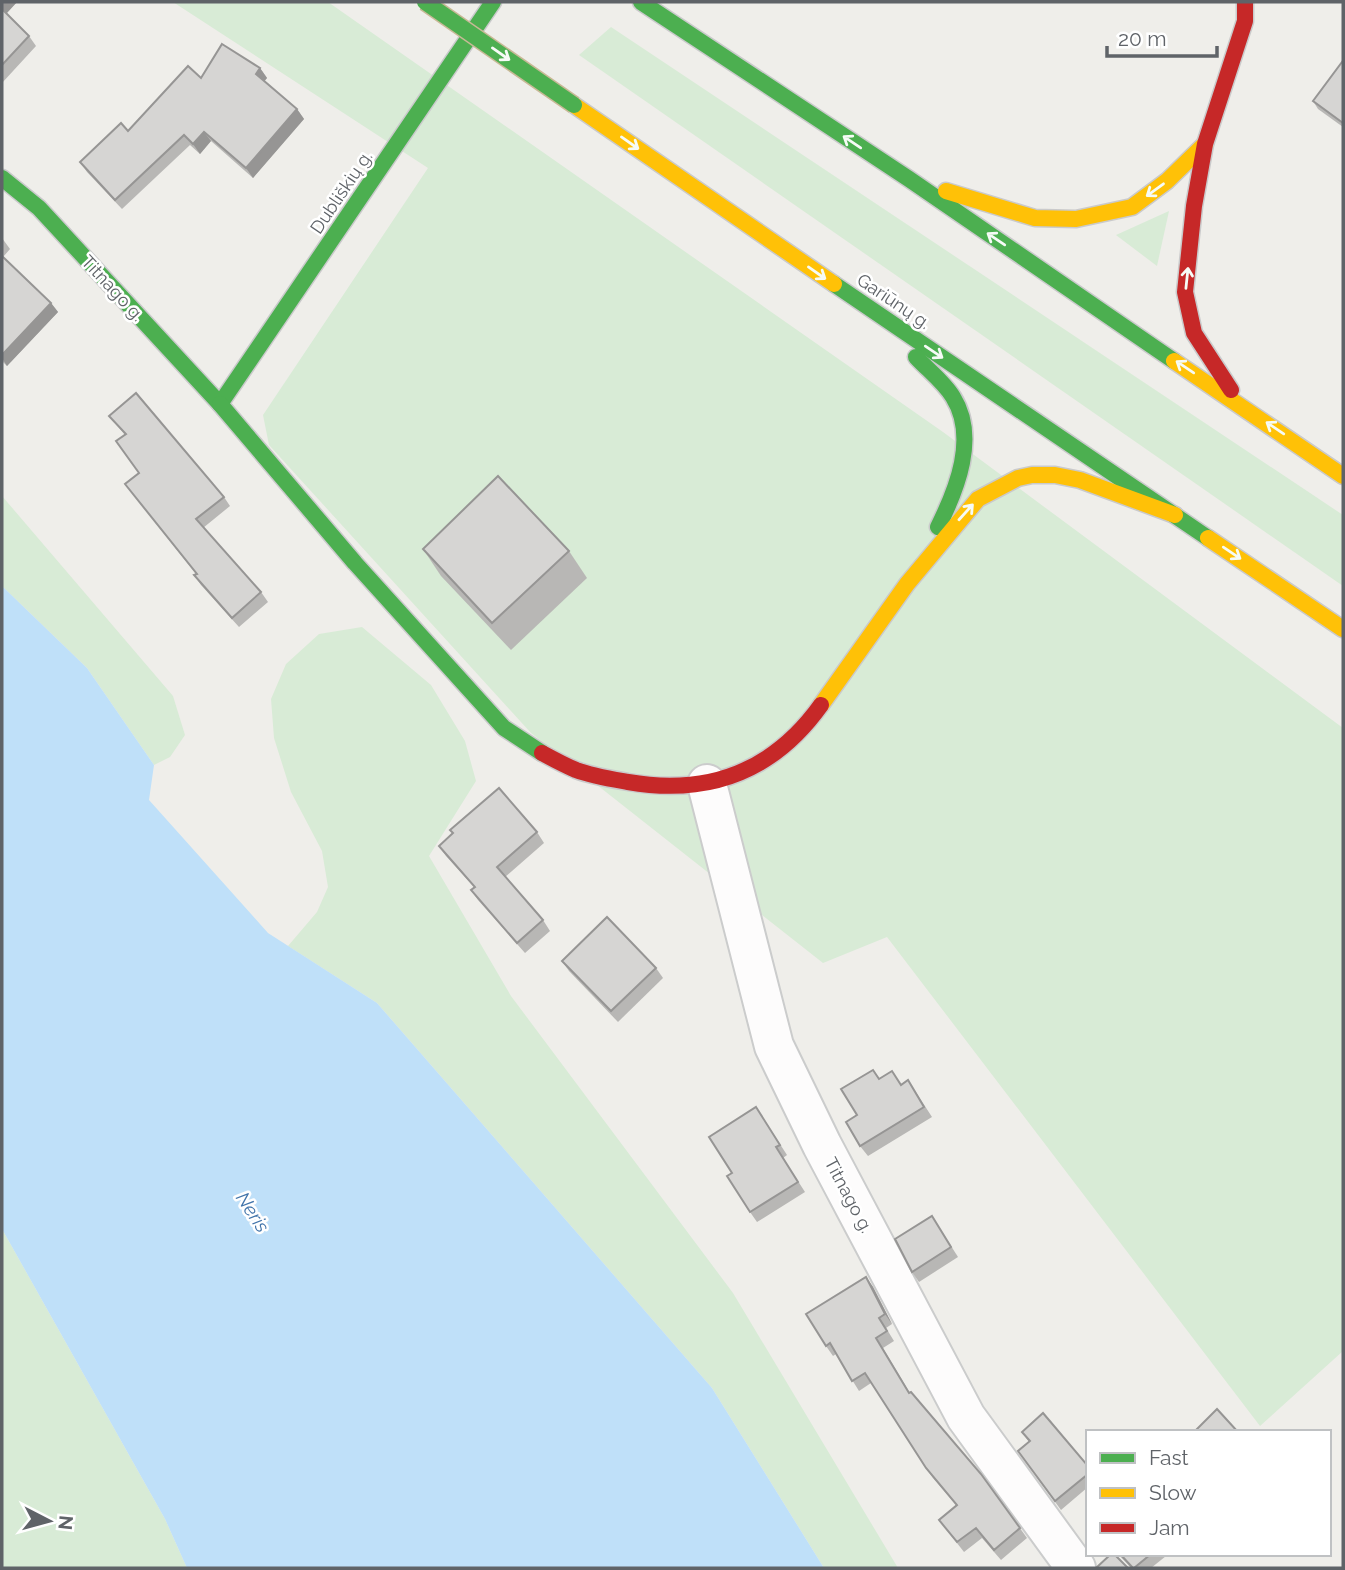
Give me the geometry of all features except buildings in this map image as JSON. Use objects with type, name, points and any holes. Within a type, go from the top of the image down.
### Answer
[{"type":"main road","name":"Gariūnų g.","points":[[425,2],[877,314],[1343,629]]},
{"type":"main road","name":"Dubliškių g.","points":[[220,404],[493,2]]},
{"type":"main road","points":[[1241,405],[1195,334],[1185,292],[1194,206],[1205,144],[1245,21],[1245,2]]},
{"type":"main road","points":[[647,6],[909,180],[1343,476]]},
{"type":"main road","points":[[909,180],[1035,218],[1076,219],[1132,206],[1167,181],[1205,144]]},
{"type":"main road","name":"Titnago g.","points":[[2,178],[39,208],[220,404],[355,563],[504,728],[540,752],[576,770],[609,779],[672,786],[707,784],[736,775],[763,762],[809,722],[908,584]]},
{"type":"main road","points":[[877,314],[956,401],[966,439],[960,481],[908,584]]},
{"type":"main road","points":[[908,584],[978,499],[1018,478],[1055,475],[1080,480],[1175,515]]},
{"type":"street","name":"Titnago g.","points":[[707,784],[774,1046],[822,1145],[966,1417],[1076,1568]]},
{"type":"green space","points":[[173,2],[328,2],[943,432],[1343,728],[1343,1351],[1260,1426],[887,937],[823,963],[531,733],[269,445],[263,415],[428,168]]},
{"type":"green space","points":[[611,27],[1343,515],[1343,586],[579,55]]},
{"type":"green space","points":[[1169,211],[1157,266],[1116,235]]},
{"type":"green space","points":[[2,496],[173,696],[185,735],[170,757],[154,765],[87,668],[2,586]]},
{"type":"green space","points":[[362,627],[431,685],[465,741],[476,781],[429,856],[511,996],[733,1293],[898,1568],[824,1568],[712,1388],[377,1003],[288,946],[317,912],[328,887],[322,851],[291,792],[274,738],[271,699],[286,664],[319,634]]},
{"type":"green space","points":[[2,1229],[165,1519],[187,1568],[2,1568]]},
{"type":"water","name":"Neris","points":[[2,586],[87,668],[154,765],[149,800],[268,933],[377,1003],[712,1388],[824,1568],[187,1568],[165,1519],[2,1229]]},
{"type":"traffic: fast","points":[[425,2],[574,105]]},
{"type":"traffic: fast","points":[[2,178],[39,208],[220,404],[493,2]]},
{"type":"traffic: fast","points":[[641,2],[909,179],[1174,361]]},
{"type":"traffic: fast","points":[[834,284],[1208,538]]},
{"type":"traffic: fast","points":[[916,357],[953,397],[964,429],[958,480],[938,527]]},
{"type":"traffic: fast","points":[[220,404],[355,563],[504,728],[542,753]]},
{"type":"traffic: slow","points":[[574,105],[834,284]]},
{"type":"traffic: slow","points":[[946,191],[1035,218],[1076,219],[1132,207],[1167,181],[1205,144]]},
{"type":"traffic: slow","points":[[1174,361],[1343,476]]},
{"type":"traffic: slow","points":[[821,705],[907,584],[978,499],[1018,478],[1055,475],[1080,480],[1175,515]]},
{"type":"traffic: slow","points":[[1208,538],[1343,629]]},
{"type":"traffic: jam","points":[[1231,390],[1194,333],[1185,292],[1194,206],[1205,144],[1245,21],[1245,2]]},
{"type":"traffic: jam","points":[[542,753],[582,772],[628,782],[685,785],[712,781],[736,774],[782,747],[821,705]]}]
